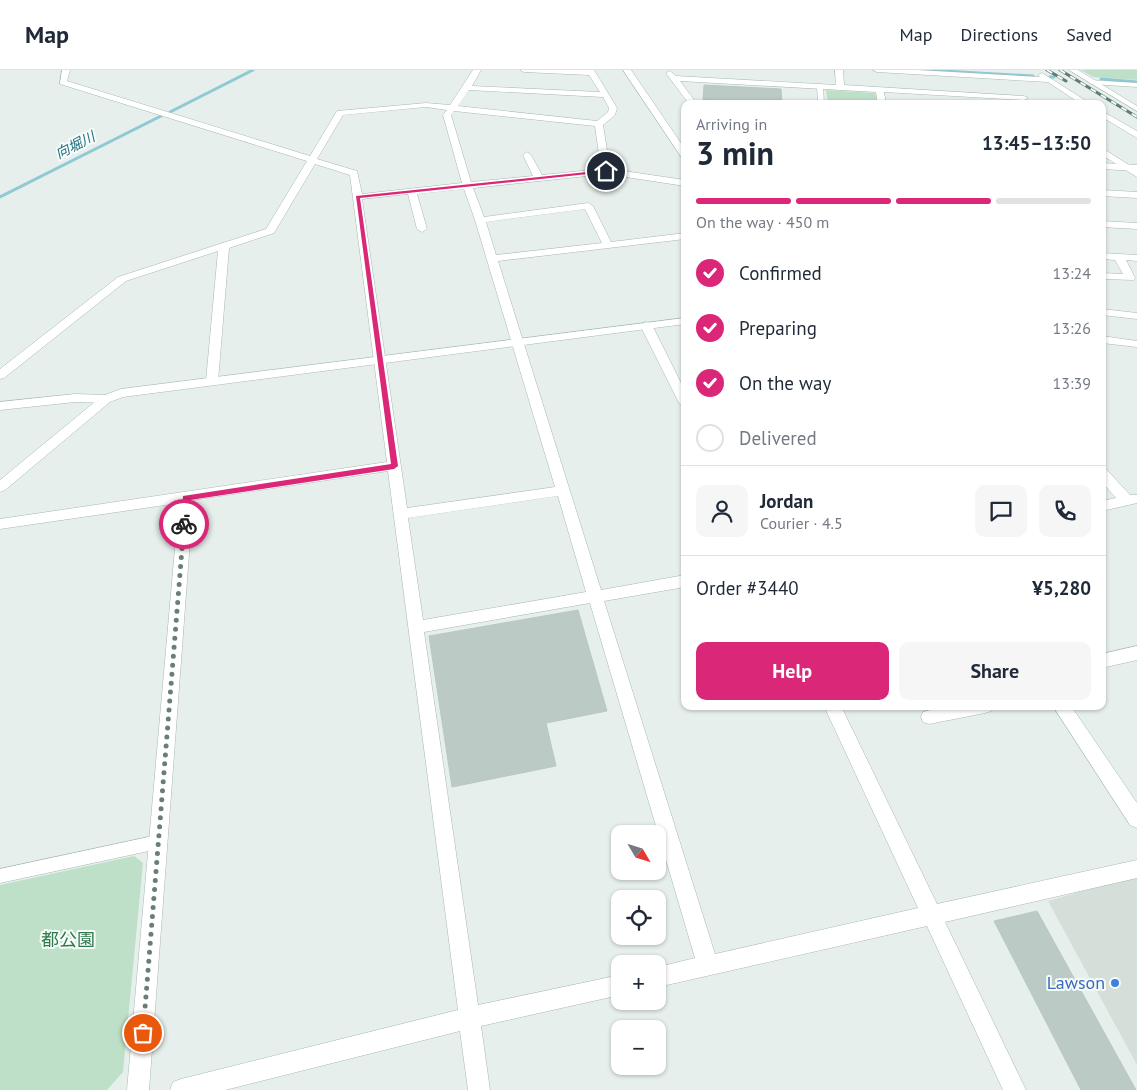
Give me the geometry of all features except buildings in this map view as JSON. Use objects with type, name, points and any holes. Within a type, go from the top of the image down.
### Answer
[{"type":"street","points":[[66,70],[63,82],[354,173],[418,627],[480,1090]]},
{"type":"street","points":[[477,70],[467,88],[447,114],[467,185],[480,220],[708,966]]},
{"type":"street","points":[[0,375],[122,279],[270,230],[340,114],[344,112],[426,105],[599,124],[612,113],[613,108],[591,71],[524,70]]},
{"type":"street","points":[[627,70],[681,143]]},
{"type":"street","points":[[668,70],[689,100]]},
{"type":"street","points":[[839,70],[840,87]]},
{"type":"street","points":[[877,70],[1049,80]]},
{"type":"street","points":[[1034,70],[1081,100]]},
{"type":"street","points":[[1073,70],[1137,109]]},
{"type":"street","points":[[990,76],[1027,100]]},
{"type":"street","points":[[673,78],[1024,98]]},
{"type":"street","points":[[1092,82],[1137,85]]},
{"type":"street","points":[[467,88],[604,95]]},
{"type":"street","points":[[879,89],[881,100]]},
{"type":"street","points":[[1106,116],[1137,135]]},
{"type":"street","points":[[599,124],[606,171]]},
{"type":"street","points":[[1106,153],[1132,168],[1137,174]]},
{"type":"street","points":[[527,155],[539,178]]},
{"type":"street","points":[[1106,166],[1132,168]]},
{"type":"street","points":[[358,197],[606,171],[681,183]]},
{"type":"street","points":[[412,191],[422,229]]},
{"type":"street","points":[[1106,193],[1137,195]]},
{"type":"street","points":[[480,220],[588,206],[608,246]]},
{"type":"street","points":[[1106,224],[1137,226]]},
{"type":"street","points":[[492,259],[681,237]]},
{"type":"street","points":[[212,381],[224,246]]},
{"type":"street","points":[[1106,256],[1137,258]]},
{"type":"street","points":[[1120,257],[1133,278]]},
{"type":"street","points":[[1106,276],[1133,278]]},
{"type":"street","points":[[1106,312],[1137,316]]},
{"type":"street","points":[[0,406],[75,398],[106,399],[121,394],[212,381],[380,361],[681,321]]},
{"type":"street","points":[[646,326],[681,386]]},
{"type":"street","points":[[1106,340],[1137,344]]},
{"type":"street","points":[[0,487],[106,399]]},
{"type":"street","points":[[0,524],[394,466]]},
{"type":"street","points":[[1106,477],[1132,500]]},
{"type":"street","points":[[402,514],[562,491]]},
{"type":"street","points":[[138,1090],[186,498]]},
{"type":"street","points":[[1106,505],[1132,500]]},
{"type":"street","points":[[418,627],[681,582]]},
{"type":"street","points":[[1106,660],[1137,653]]},
{"type":"street","points":[[834,710],[1015,1090]]},
{"type":"street","points":[[929,717],[965,710]]},
{"type":"street","points":[[1064,710],[1137,819]]},
{"type":"street","points":[[666,975],[1137,869]]},
{"type":"street","points":[[181,1090],[469,1018],[611,987]]},
{"type":"lane","points":[[820,86],[821,100]]},
{"type":"lane","points":[[0,876],[158,842]]},
{"type":"shaded area","name":"Lawson","points":[[1137,876],[1137,1065],[1048,901]]},
{"type":"green space","points":[[1081,70],[1137,70],[1137,80],[1093,77]]},
{"type":"green space","points":[[826,90],[875,93],[877,100],[827,100]]},
{"type":"green space","name":"都公園","points":[[134,856],[143,863],[123,1072],[107,1090],[0,1090],[0,885]]},
{"type":"waterway","name":"向堀川","points":[[170,112],[253,70]]},
{"type":"waterway","points":[[924,70],[1033,76]]},
{"type":"waterway","points":[[1101,79],[1137,82]]},
{"type":"waterway","name":"向堀川","points":[[0,197],[161,116]]},
{"type":"railway","points":[[1047,70],[1066,81]]},
{"type":"railway","points":[[1060,70],[1137,117]]},
{"type":"way so far","points":[[143,1033],[184,524]]},
{"type":"place","name":"Lawson","points":[[1115,983]]},
{"type":"route","points":[[184,524],[186,498],[394,466],[358,197],[606,171]]}]
